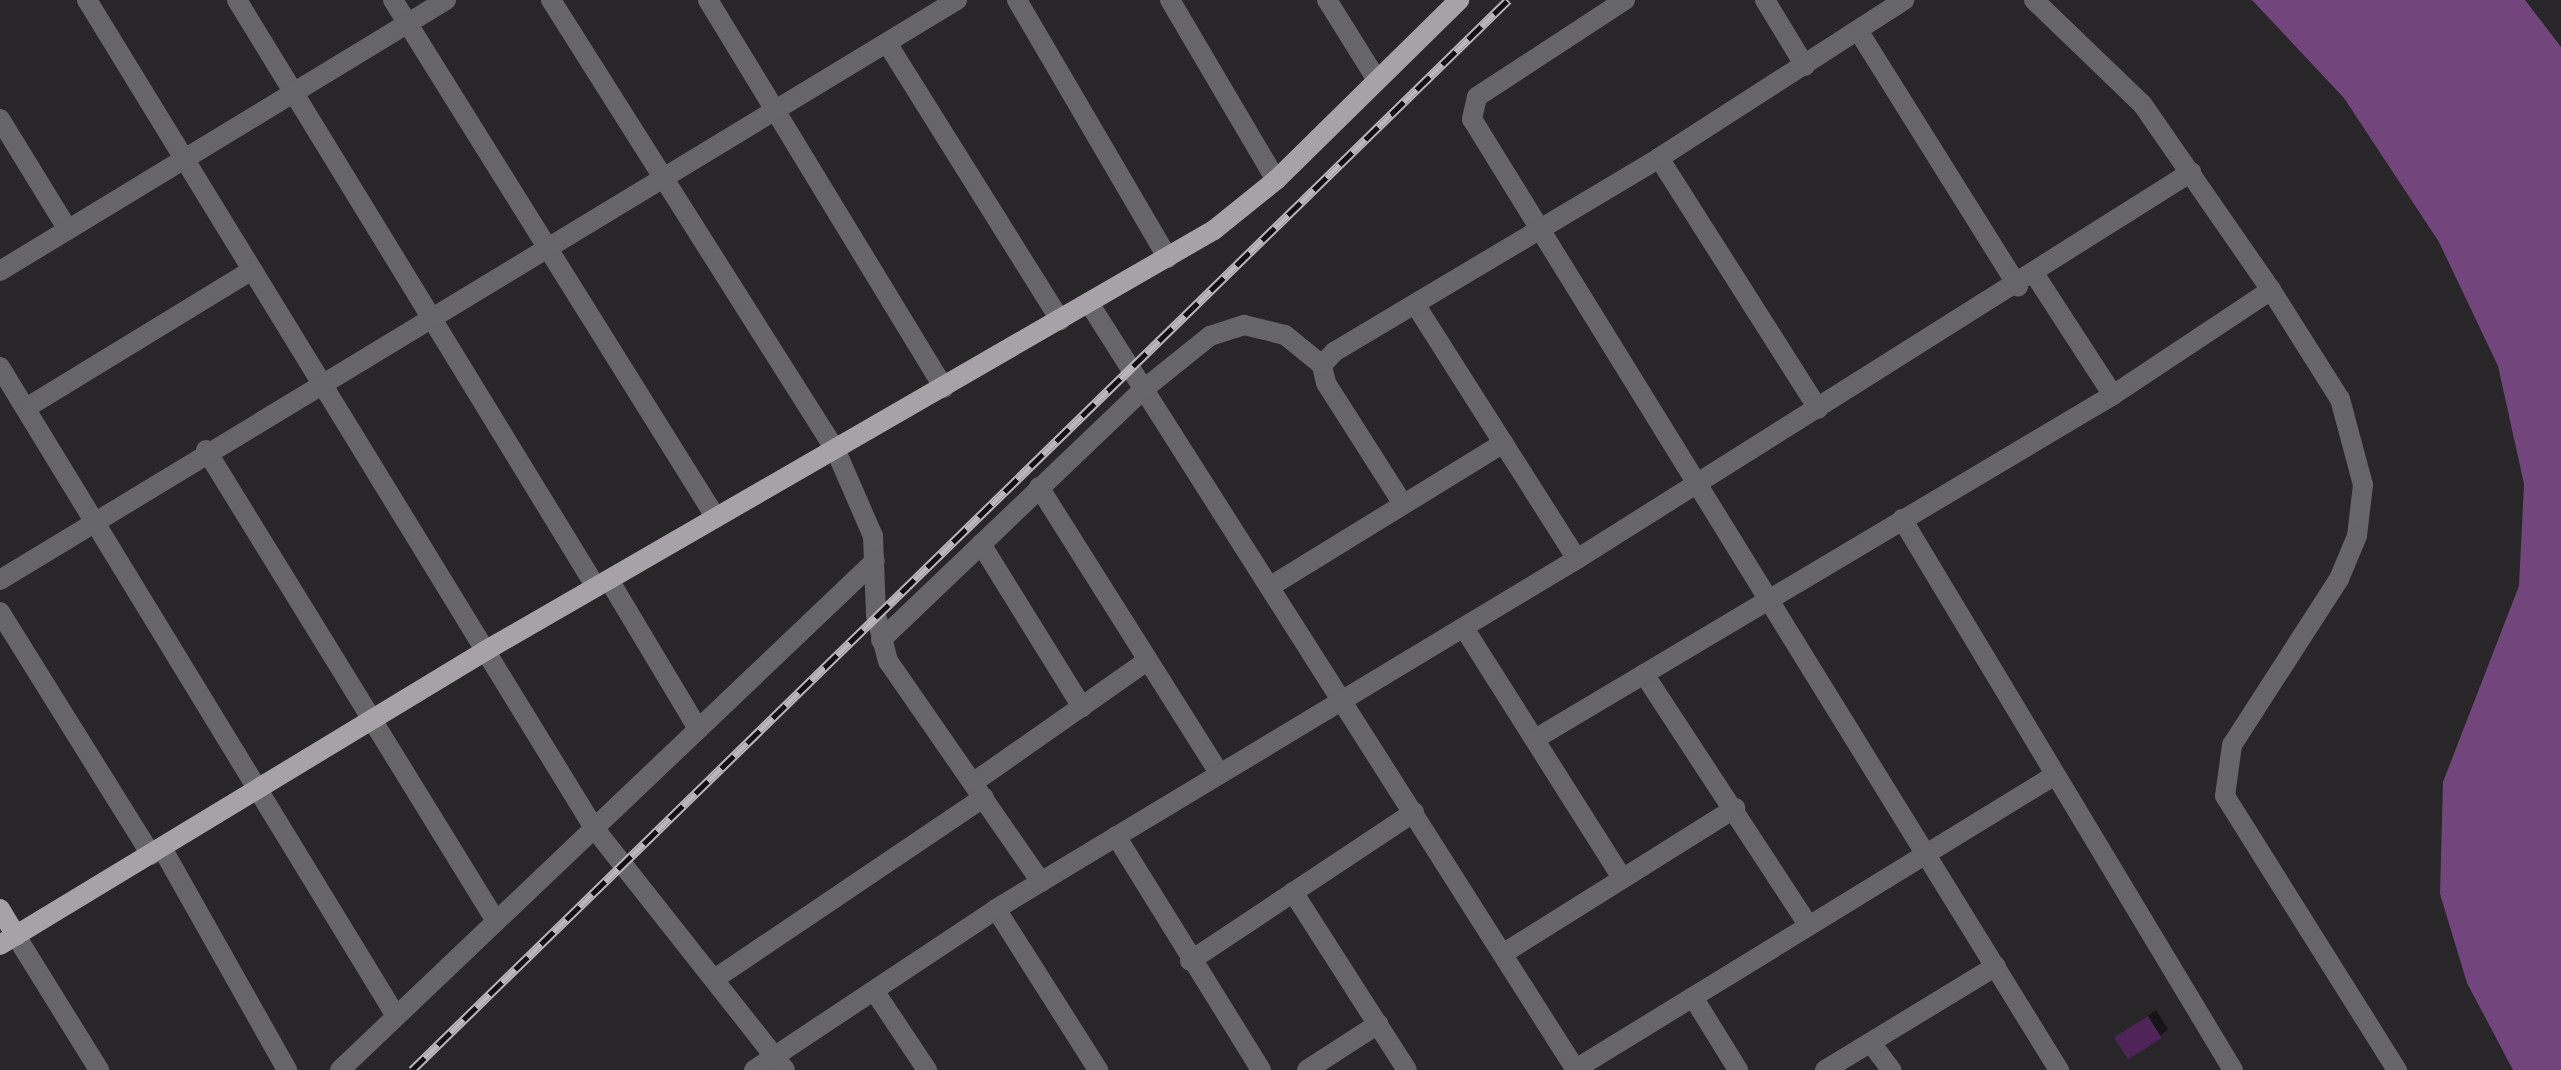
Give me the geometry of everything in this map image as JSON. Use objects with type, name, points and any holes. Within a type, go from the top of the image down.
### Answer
[{"type":"main road","points":[[0,909],[8,940],[485,651],[1168,258],[1276,180],[1459,0]]},
{"type":"street","points":[[87,0],[318,382],[594,828],[781,1063]]},
{"type":"street","points":[[237,0],[431,316],[698,729]]},
{"type":"street","points":[[393,0],[716,518]]},
{"type":"street","points":[[0,271],[446,0]]},
{"type":"street","points":[[551,0],[836,451],[867,511],[875,561],[881,640],[888,661],[1041,882]]},
{"type":"street","points":[[708,0],[944,388]]},
{"type":"street","points":[[0,580],[93,519],[318,382],[957,0]]},
{"type":"street","points":[[1017,0],[1168,258]]},
{"type":"street","points":[[1170,0],[1276,180]]},
{"type":"street","points":[[1327,0],[1377,80]]},
{"type":"street","points":[[1625,0],[1470,106],[2059,1070]]},
{"type":"street","points":[[1765,0],[1805,66]]},
{"type":"street","points":[[1322,365],[1415,304],[1659,158],[1859,32],[1904,0]]},
{"type":"street","points":[[2034,0],[2142,104],[2271,290],[2340,399],[2363,485],[2357,536],[2339,579],[2232,745],[2225,796],[2397,1070]]},
{"type":"street","points":[[1859,32],[2026,281],[2113,395]]},
{"type":"street","points":[[887,43],[1060,320]]},
{"type":"street","points":[[0,119],[68,230]]},
{"type":"street","points":[[1659,158],[1818,409]]},
{"type":"street","points":[[754,1070],[781,1063],[875,992],[996,909],[1577,559],[2026,281],[2191,172]]},
{"type":"street","points":[[26,408],[252,270]]},
{"type":"street","points":[[1535,739],[2113,395],[2271,290]]},
{"type":"street","points":[[1089,303],[1504,953],[1575,1070],[1926,849],[2055,775]]},
{"type":"street","points":[[1415,304],[1577,559]]},
{"type":"street","points":[[881,640],[1144,389],[1210,336],[1244,325],[1285,335],[1322,365],[1326,383],[1403,504]]},
{"type":"street","points":[[0,367],[260,788],[396,1016]]},
{"type":"street","points":[[1271,586],[1503,443]]},
{"type":"street","points":[[206,450],[496,921]]},
{"type":"street","points":[[1039,487],[1219,773]]},
{"type":"street","points":[[1902,519],[2233,1070]]},
{"type":"street","points":[[981,544],[1082,707]]},
{"type":"street","points":[[340,1070],[875,561]]},
{"type":"street","points":[[0,612],[156,851],[287,1070]]},
{"type":"street","points":[[1464,628],[1622,878]]},
{"type":"street","points":[[716,978],[979,790],[1082,707],[1147,661]]},
{"type":"street","points":[[1644,674],[1735,808],[1807,923]]},
{"type":"street","points":[[1504,953],[1735,808]]},
{"type":"street","points":[[1190,961],[1414,812]]},
{"type":"street","points":[[1116,836],[1190,961],[1261,1070]]},
{"type":"street","points":[[1293,892],[1407,1070]]},
{"type":"street","points":[[996,909],[1098,1070]]},
{"type":"street","points":[[8,940],[99,1070]]},
{"type":"street","points":[[1825,1070],[1996,966]]},
{"type":"street","points":[[875,992],[927,1070]]},
{"type":"street","points":[[1693,997],[1738,1070]]},
{"type":"street","points":[[1307,1070],[1378,1024]]},
{"type":"street","points":[[1871,1043],[1891,1070]]},
{"type":"shaded area","points":[[2252,0],[2525,0],[2561,47],[2561,1070],[2513,1070],[2467,983],[2440,894],[2443,782],[2519,586],[2524,484],[2498,366],[2439,242],[2344,98]]},
{"type":"building","points":[[2148,1016],[2162,1038],[2128,1059],[2114,1037]]},
{"type":"railway","points":[[412,1070],[1508,0]]}]
